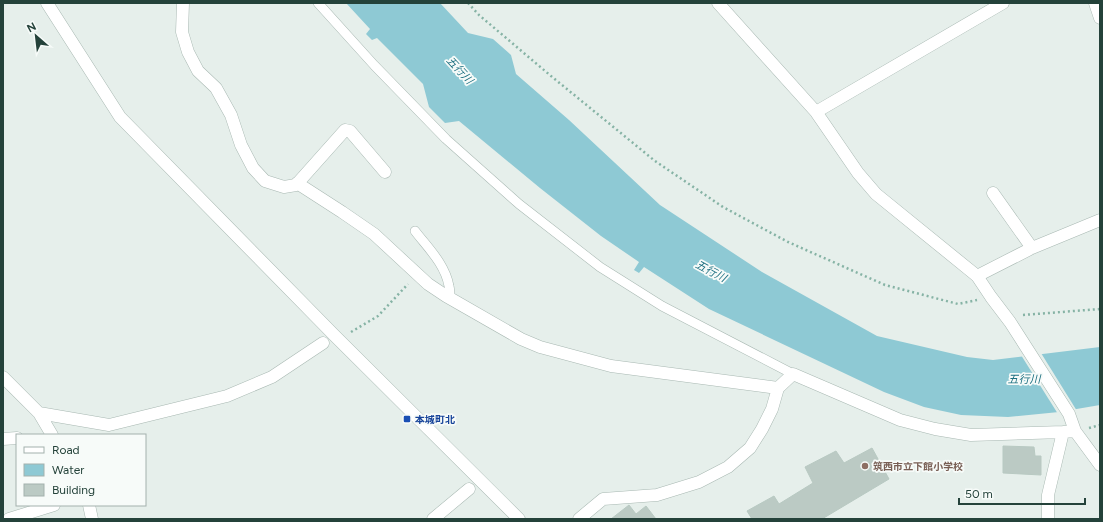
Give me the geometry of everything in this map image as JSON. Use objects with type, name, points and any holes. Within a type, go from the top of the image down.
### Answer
[{"type":"street","points":[[47,3],[120,117],[328,330],[519,519]]},
{"type":"street","points":[[183,3],[182,32],[188,52],[198,71],[216,88],[231,115],[241,145],[253,168],[265,181],[284,187],[296,185],[345,130],[350,132],[385,172]]},
{"type":"street","points":[[718,3],[816,112],[858,173],[876,194],[977,276],[991,297],[1008,318],[1069,414],[1070,430],[1048,495],[1048,519]]},
{"type":"street","points":[[816,112],[1003,3]]},
{"type":"street","points":[[1095,3],[1100,18]]},
{"type":"street","points":[[297,183],[374,234],[428,284],[450,299],[521,339],[540,347],[611,366],[778,388]]},
{"type":"street","points":[[994,193],[1032,248]]},
{"type":"street","points":[[977,276],[1032,248],[1100,220]]},
{"type":"street","points":[[39,413],[109,426],[227,396],[272,377],[323,342]]},
{"type":"street","points":[[579,519],[603,499],[657,495],[698,482],[728,466],[750,448],[772,409],[778,388],[793,374],[900,420],[935,429],[971,435],[1070,430]]},
{"type":"street","points":[[3,377],[39,413],[51,434]]},
{"type":"street","points":[[1070,430],[1100,465]]},
{"type":"street","points":[[3,439],[16,438]]},
{"type":"street","points":[[433,519],[469,489]]},
{"type":"street","points":[[9,519],[51,506]]},
{"type":"street","points":[[89,506],[92,519]]},
{"type":"lane","points":[[318,3],[374,66],[446,139],[519,204],[600,267],[662,306],[793,374]]},
{"type":"lane","points":[[415,230],[443,268],[449,286],[450,299]]},
{"type":"path","points":[[468,3],[479,15],[551,76],[655,161],[723,207],[788,242],[884,285],[958,304],[991,297]]},
{"type":"path","points":[[351,332],[378,316],[410,281]]},
{"type":"path","points":[[1008,318],[1018,315],[1100,309]]},
{"type":"water","name":"五行川","points":[[346,3],[440,3],[468,33],[493,39],[511,55],[516,74],[569,120],[660,205],[762,272],[877,336],[967,357],[993,360],[1100,347],[1100,405],[1059,412],[1008,417],[961,415],[924,407],[884,392],[709,309],[644,267],[639,273],[634,270],[639,262],[601,236],[459,121],[445,123],[429,107],[423,84],[377,38],[372,40],[366,34],[370,29]]},
{"type":"pier","points":[[1041,353],[1077,411],[1058,414],[1021,355]]},
{"type":"building","points":[[1003,446],[1034,447],[1035,456],[1041,456],[1041,475],[1003,473]]},
{"type":"building","points":[[872,448],[889,479],[822,519],[752,519],[747,511],[774,496],[779,504],[813,483],[805,467],[836,451],[844,463]]},
{"type":"building","points":[[629,505],[636,514],[646,506],[656,519],[611,519]]},
{"type":"place","name":"本城町北","points":[[407,419]]},
{"type":"place","name":"筑西市立下館小学校","points":[[865,466]]}]
